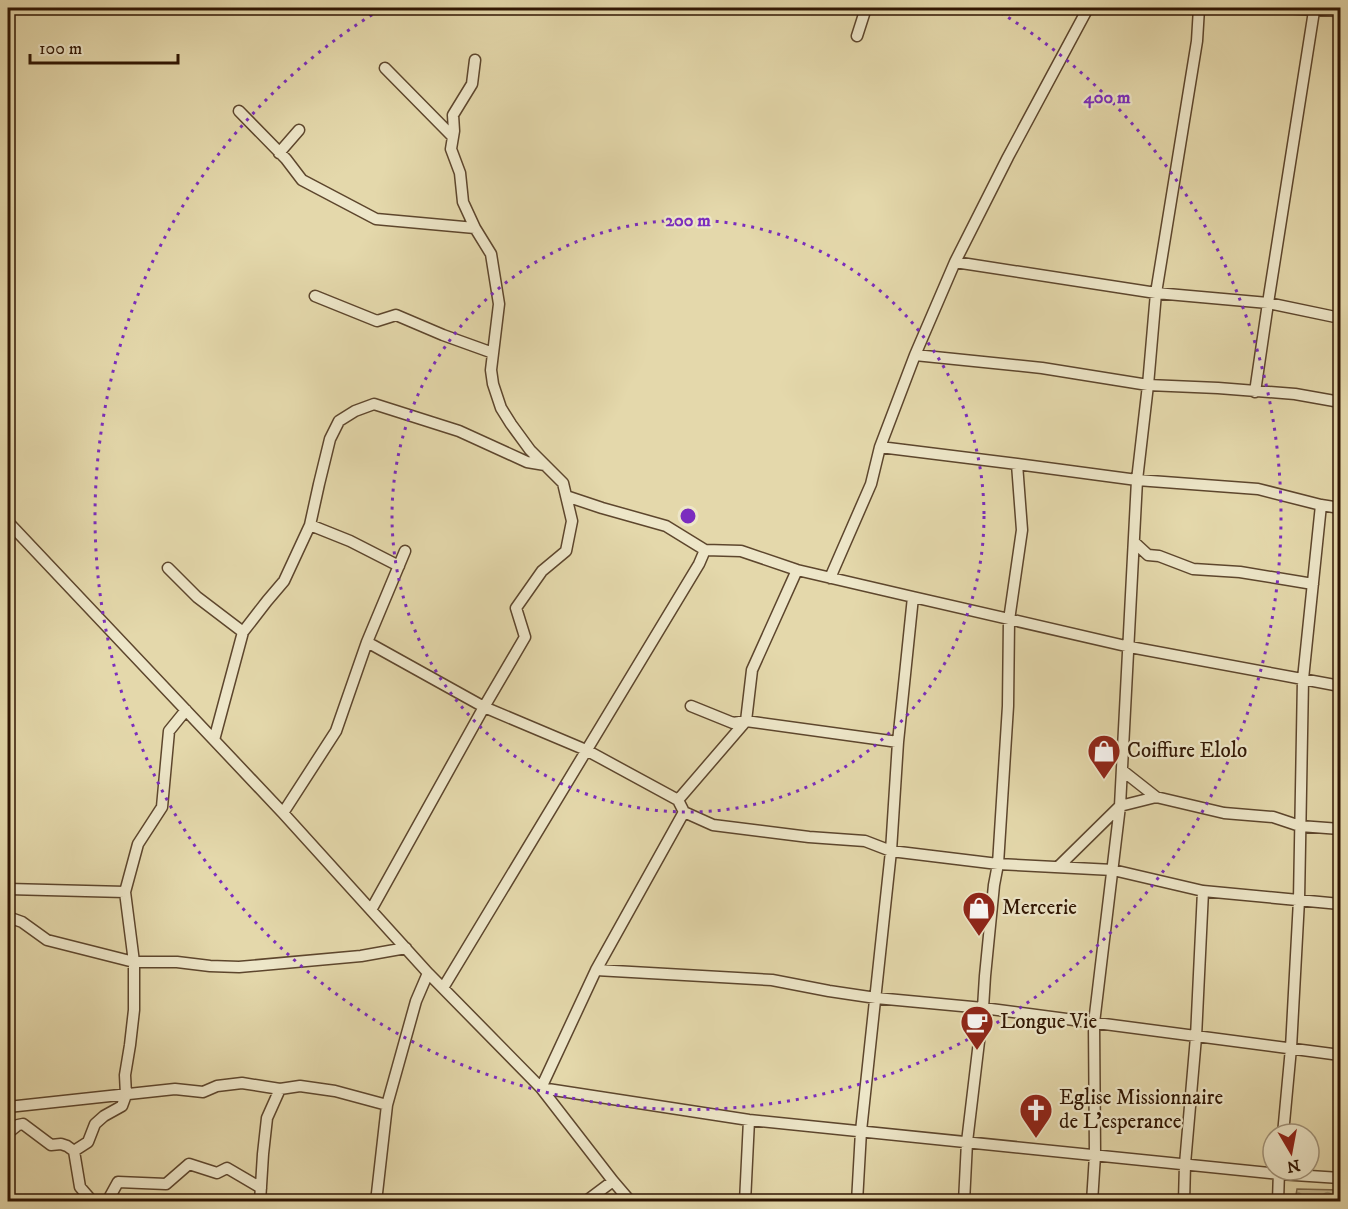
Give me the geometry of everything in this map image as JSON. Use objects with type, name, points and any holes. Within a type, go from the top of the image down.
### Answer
[{"type":"street","points":[[857,36],[866,8]]},
{"type":"street","points":[[830,578],[871,484],[880,447],[915,355],[956,262],[1008,157],[1088,8]]},
{"type":"street","points":[[1092,1202],[1095,1155],[1094,1023],[1120,806],[1137,480],[1156,293],[1197,41],[1199,8]]},
{"type":"street","points":[[1283,8],[1341,11]]},
{"type":"street","points":[[1255,392],[1314,11]]},
{"type":"street","points":[[371,910],[525,637],[516,608],[542,571],[566,551],[572,521],[563,483],[530,450],[501,408],[493,384],[491,370],[499,304],[491,254],[463,202],[460,173],[451,149],[454,131],[453,115],[472,84],[475,60]]},
{"type":"street","points":[[385,68],[453,137]]},
{"type":"street","points":[[238,111],[302,180],[376,219],[475,228]]},
{"type":"street","points":[[279,153],[299,130]]},
{"type":"street","points":[[956,262],[1156,293],[1268,303],[1341,318]]},
{"type":"street","points":[[315,296],[377,321],[396,315],[493,352]]},
{"type":"street","points":[[915,355],[1042,368],[1148,385],[1295,394],[1341,402]]},
{"type":"street","points":[[214,740],[243,633],[284,580],[310,525],[330,439],[339,421],[355,411],[374,404],[459,431],[527,462],[545,465]]},
{"type":"street","points":[[880,447],[1137,480],[1258,489],[1321,506],[1341,508]]},
{"type":"street","points":[[964,1202],[967,1142],[998,864],[1008,706],[1009,620],[1022,531],[1017,464]]},
{"type":"street","points":[[566,496],[666,526],[705,550],[741,551],[797,570],[1009,620],[1130,647],[1341,687]]},
{"type":"street","points":[[1284,1122],[1291,1048],[1299,900],[1303,679],[1321,506]]},
{"type":"street","points":[[8,522],[283,813],[428,973],[541,1088],[631,1202]]},
{"type":"street","points":[[310,525],[350,541],[399,567]]},
{"type":"street","points":[[1135,543],[1148,555],[1160,556],[1192,569],[1240,572],[1313,584]]},
{"type":"street","points":[[443,988],[699,564],[705,550]]},
{"type":"street","points":[[283,813],[336,731],[367,642],[405,551]]},
{"type":"street","points":[[168,568],[196,597],[243,633]]},
{"type":"street","points":[[678,800],[746,722],[752,670],[797,570]]},
{"type":"street","points":[[857,1202],[861,1131],[891,851],[898,742],[913,597]]},
{"type":"street","points":[[367,642],[484,707],[586,750],[678,800],[684,812],[713,825],[809,837],[865,841],[891,851],[998,864],[1113,870],[1203,891],[1341,904]]},
{"type":"street","points":[[691,706],[734,723],[746,722],[898,742]]},
{"type":"street","points":[[74,1151],[88,1142],[95,1125],[100,1120],[122,1106],[126,1095],[125,1075],[134,1010],[134,962],[125,892],[138,844],[162,807],[169,731],[186,710]]},
{"type":"street","points":[[1122,771],[1156,797],[1224,813],[1273,817],[1300,826],[1341,829]]},
{"type":"street","points":[[1058,867],[1120,806],[1156,797]]},
{"type":"street","points":[[541,1088],[596,970],[684,812]]},
{"type":"street","points":[[8,889],[125,892]]},
{"type":"street","points":[[1184,1202],[1196,1037],[1203,891]]},
{"type":"street","points":[[8,917],[22,922],[47,940],[134,962],[177,962],[239,968],[361,956],[406,948]]},
{"type":"street","points":[[596,970],[772,980],[876,998],[983,1008],[1341,1055]]},
{"type":"street","points":[[376,1202],[387,1105],[416,1001],[428,973]]},
{"type":"street","points":[[8,1107],[175,1089],[203,1092],[217,1086],[242,1083],[280,1089],[300,1086],[336,1091],[387,1105]]},
{"type":"street","points":[[541,1088],[749,1120],[1261,1170]]},
{"type":"street","points":[[260,1202],[267,1118],[280,1089]]},
{"type":"street","points":[[745,1202],[749,1120]]},
{"type":"street","points":[[8,1133],[23,1124],[51,1145],[68,1146],[74,1151],[80,1187],[93,1201]]},
{"type":"street","points":[[107,1202],[118,1182],[166,1184],[189,1164],[217,1173],[227,1168],[261,1188]]},
{"type":"street","points":[[1321,1176],[1341,1178]]},
{"type":"street","points":[[585,1202],[614,1181]]},
{"type":"street","points":[[1278,1202],[1279,1182]]},
{"type":"green space","points":[[1297,1189],[1340,1190],[1340,1201],[1295,1201]]},
{"type":"place","name":"Coiffure Elolo","points":[[1104,780]]},
{"type":"place","name":"Mercerie","points":[[979,937]]},
{"type":"place","name":"Longue Vie","points":[[977,1051]]},
{"type":"place","name":"Eglise Missionnaire de L'esperance","points":[[1036,1139]]}]
